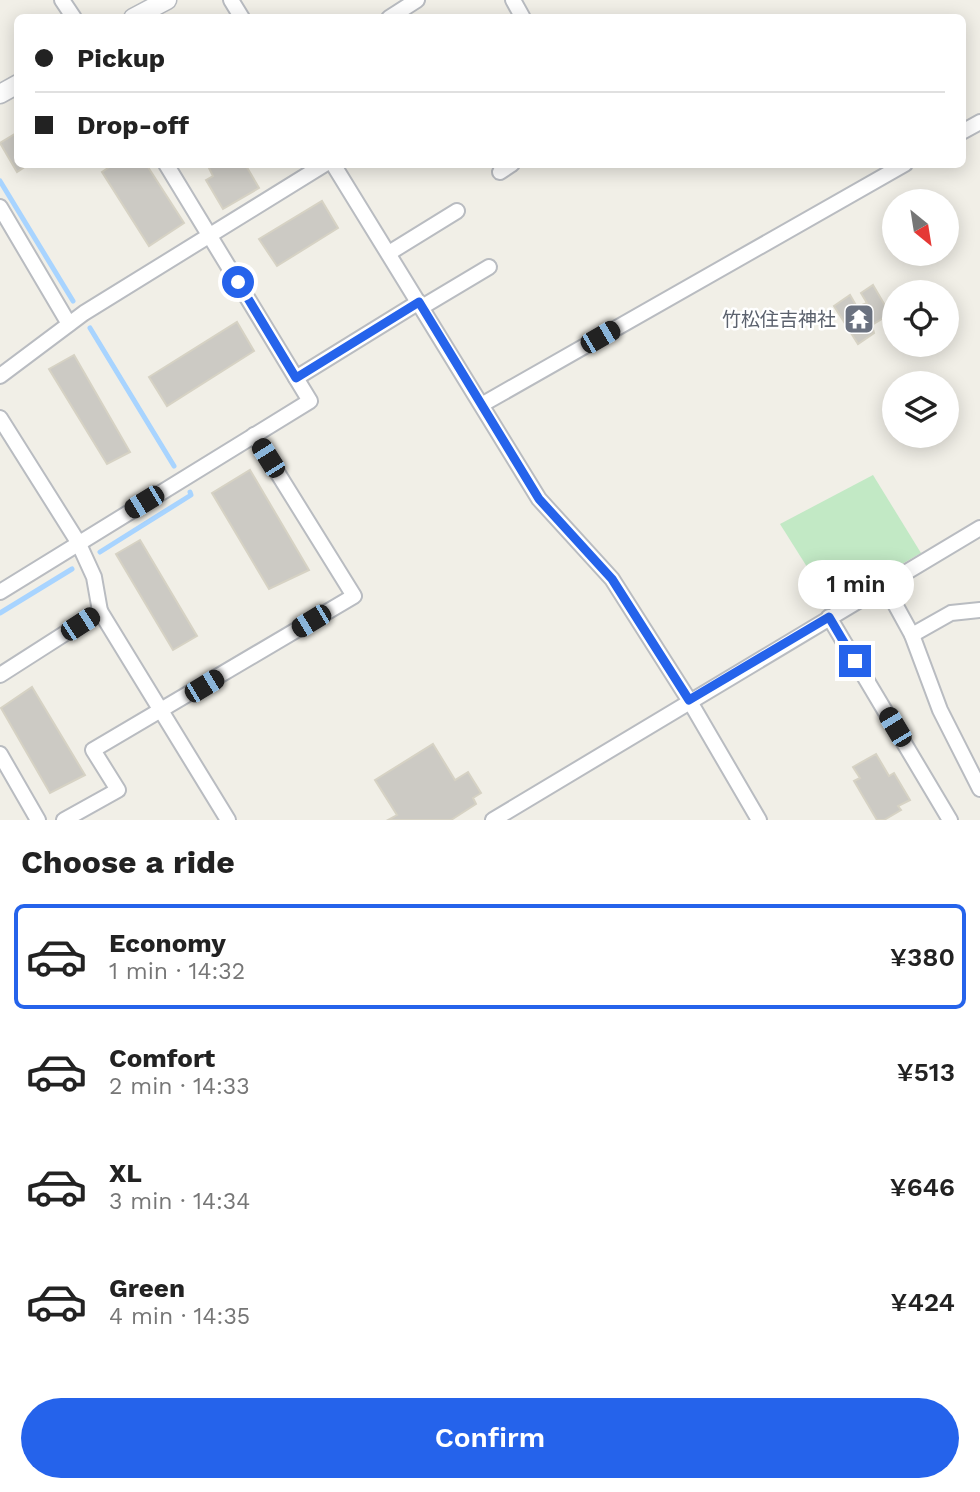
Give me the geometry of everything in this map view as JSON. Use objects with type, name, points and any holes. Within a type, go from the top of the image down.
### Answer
[{"type":"street","points":[[141,14],[167,0]]},
{"type":"street","points":[[395,14],[416,0]]},
{"type":"street","points":[[0,592],[310,401],[168,168]]},
{"type":"street","points":[[0,376],[69,324],[318,168]]},
{"type":"street","points":[[483,404],[898,168]]},
{"type":"street","points":[[336,169],[539,499],[612,579],[689,700],[759,820]]},
{"type":"street","points":[[0,207],[69,324]]},
{"type":"street","points":[[388,253],[457,211]]},
{"type":"street","points":[[296,378],[489,267]]},
{"type":"street","points":[[0,418],[78,542],[94,578],[100,611],[228,820]]},
{"type":"street","points":[[64,820],[118,790],[93,750],[354,596],[254,435]]},
{"type":"street","points":[[493,820],[629,740],[689,700],[980,528]]},
{"type":"street","points":[[884,584],[912,635],[940,710],[980,789]]},
{"type":"street","points":[[912,635],[951,613],[980,610]]},
{"type":"street","points":[[0,675],[100,611]]},
{"type":"street","points":[[829,617],[950,820]]},
{"type":"street","points":[[0,754],[38,820]]},
{"type":"green space","points":[[873,475],[921,553],[831,605],[780,524]]},
{"type":"building","points":[[14,134],[14,167],[0,143]]},
{"type":"building","points":[[108,168],[149,168],[184,223],[149,246],[102,172]]},
{"type":"building","points":[[209,168],[247,168],[259,188],[223,209],[206,180],[213,176]]},
{"type":"building","points":[[322,201],[338,228],[277,266],[259,239]]},
{"type":"building","points":[[873,285],[882,300],[882,319],[872,325],[874,333],[858,344],[834,306],[850,295],[857,307],[867,303],[861,293]]},
{"type":"building","points":[[237,322],[254,351],[167,406],[149,377]]},
{"type":"building","points":[[74,355],[130,452],[107,464],[49,369]]},
{"type":"building","points":[[250,470],[309,570],[269,589],[212,493]]},
{"type":"building","points":[[140,540],[197,636],[173,650],[116,554]]},
{"type":"building","points":[[32,687],[85,775],[50,793],[1,708]]},
{"type":"building","points":[[433,744],[455,780],[468,772],[481,793],[473,798],[476,804],[451,820],[388,820],[397,815],[375,780]]},
{"type":"building","points":[[876,754],[889,776],[894,773],[910,800],[898,806],[901,810],[884,820],[877,820],[854,781],[860,778],[853,767]]},
{"type":"waterway","points":[[0,181],[73,301]]},
{"type":"waterway","points":[[90,328],[174,466]]},
{"type":"waterway","points":[[100,552],[191,495],[190,492]]},
{"type":"waterway","points":[[0,613],[72,569]]},
{"type":"place","name":"竹松住吉神社","points":[[859,319]]},
{"type":"route","points":[[238,282],[296,378],[419,302],[539,499],[612,579],[689,700],[829,617],[855,661]]}]
